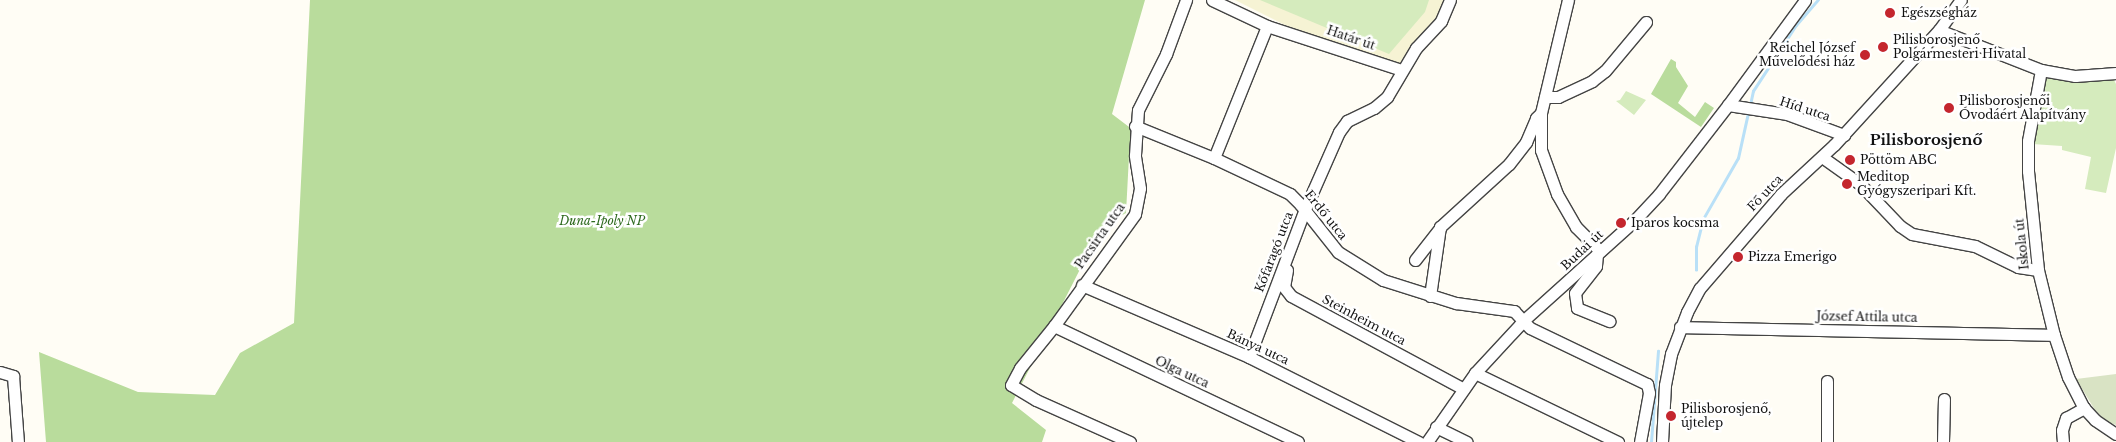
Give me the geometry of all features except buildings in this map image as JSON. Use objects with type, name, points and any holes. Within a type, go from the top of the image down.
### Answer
[{"type":"street","name":"Pacsirta utca","points":[[1130,442],[1036,400],[1011,386],[1020,368],[1054,326],[1135,214],[1140,188],[1135,155],[1135,126],[1138,110],[1166,54],[1186,0]]},
{"type":"street","name":"Határ út","points":[[1212,0],[1267,26],[1402,70]]},
{"type":"street","points":[[1402,70],[1416,48],[1439,24],[1450,0]]},
{"type":"street","points":[[1568,0],[1541,113],[1541,150],[1557,194],[1576,226],[1599,252],[1596,266],[1575,293],[1577,308],[1608,321]]},
{"type":"street","name":"Budai út","points":[[1427,442],[1475,374],[1524,320],[1633,222],[1659,194],[1728,105],[1805,0]]},
{"type":"street","name":"Fő utca","points":[[1662,442],[1665,385],[1680,327],[1700,288],[1781,194],[1844,135],[1939,30],[1961,0]]},
{"type":"street","points":[[1546,97],[1558,97],[1592,81],[1604,71],[1646,22]]},
{"type":"street","points":[[1214,158],[1267,26]]},
{"type":"street","points":[[1939,30],[2041,70],[2075,76],[2113,74]]},
{"type":"street","name":"Kőfaragó utca","points":[[1249,357],[1305,209],[1340,130],[1351,118],[1380,104],[1388,95],[1402,70]]},
{"type":"street","name":"Iskola út","points":[[2041,70],[2028,141],[2028,171],[2038,270],[2054,335],[2068,377],[2084,408]]},
{"type":"street","name":"Híd utca","points":[[1728,105],[1787,114],[1844,135]]},
{"type":"street","points":[[1415,260],[1440,227],[1510,164],[1526,142],[1536,118],[1541,113]]},
{"type":"street","name":"Erdő utca","points":[[1135,126],[1214,158],[1288,193],[1305,209],[1338,252],[1383,280],[1456,303],[1514,311],[1530,328],[1647,384],[1649,393],[1640,442]]},
{"type":"street","points":[[1822,157],[1860,184],[1900,226],[1912,234],[1975,246],[1991,252],[2018,267],[2038,270]]},
{"type":"street","points":[[1430,296],[1440,227]]},
{"type":"street","name":"Steinheim utca","points":[[1287,254],[1289,263],[1284,288],[1291,296],[1464,388]]},
{"type":"street","name":"Bánya utca","points":[[1082,285],[1249,357],[1419,442]]},
{"type":"street","name":"Olga utca","points":[[1054,326],[1298,442]]},
{"type":"street","name":"József Attila utca","points":[[1680,327],[2054,335]]},
{"type":"street","points":[[0,372],[13,376],[18,442]]},
{"type":"street","points":[[1475,374],[1618,442]]},
{"type":"street","points":[[1827,381],[1827,442]]},
{"type":"street","points":[[1943,442],[1944,399]]},
{"type":"street","points":[[2062,442],[2062,430],[2066,418],[2084,408],[2095,420],[2116,434]]},
{"type":"street","points":[[1436,427],[1467,442]]},
{"type":"shaded area","points":[[1235,0],[1449,0],[1441,17],[1401,65],[1285,25]]},
{"type":"green space","name":"Duna-Ipoly NP","points":[[310,0],[1145,0],[1112,114],[1137,133],[1129,156],[1126,213],[1102,226],[1012,403],[1046,430],[1042,442],[46,442],[39,352],[138,392],[215,395],[240,353],[294,323]]},
{"type":"green space","points":[[1260,0],[1429,0],[1425,12],[1389,54]]},
{"type":"green space","points":[[1671,59],[1676,62],[1676,67],[1688,86],[1678,103],[1695,117],[1705,102],[1714,108],[1701,127],[1651,94]]},
{"type":"green space","points":[[2043,78],[2079,81],[2114,80],[2116,84],[2116,148],[2106,193],[2085,189],[2091,157],[2062,150],[2062,146],[2032,144]]},
{"type":"green space","points":[[1626,91],[1646,100],[1634,115],[1616,101],[1620,100]]},
{"type":"green space","points":[[2116,374],[2116,425],[2106,421],[2095,410],[2076,379]]},
{"type":"waterway","points":[[1750,105],[1753,91],[1796,25],[1818,0]]},
{"type":"waterway","points":[[1696,270],[1696,247],[1703,219],[1738,158],[1748,113]]},
{"type":"waterway","points":[[1651,442],[1658,351]]},
{"type":"place","name":"Egészségház","points":[[1890,13]]},
{"type":"place","name":"Pilisborosjenő Polgármesteri Hivatal","points":[[1883,47]]},
{"type":"place","name":"Reichel József Művelődési ház","points":[[1865,55]]},
{"type":"place","name":"Pilisborosjenői Óvodáért Alapítvány","points":[[1949,108]]},
{"type":"place","name":"Pöttöm ABC","points":[[1850,160]]},
{"type":"place","name":"Meditop Gyógyszeripari Kft.","points":[[1847,184]]},
{"type":"place","name":"Iparos kocsma","points":[[1621,223]]},
{"type":"place","name":"Pizza Emerigo","points":[[1738,257]]},
{"type":"place","name":"Pilisborosjenő, újtelep","points":[[1671,416]]},
{"type":"district","name":"Pilisborosjenő","points":[[1926,140]]}]
